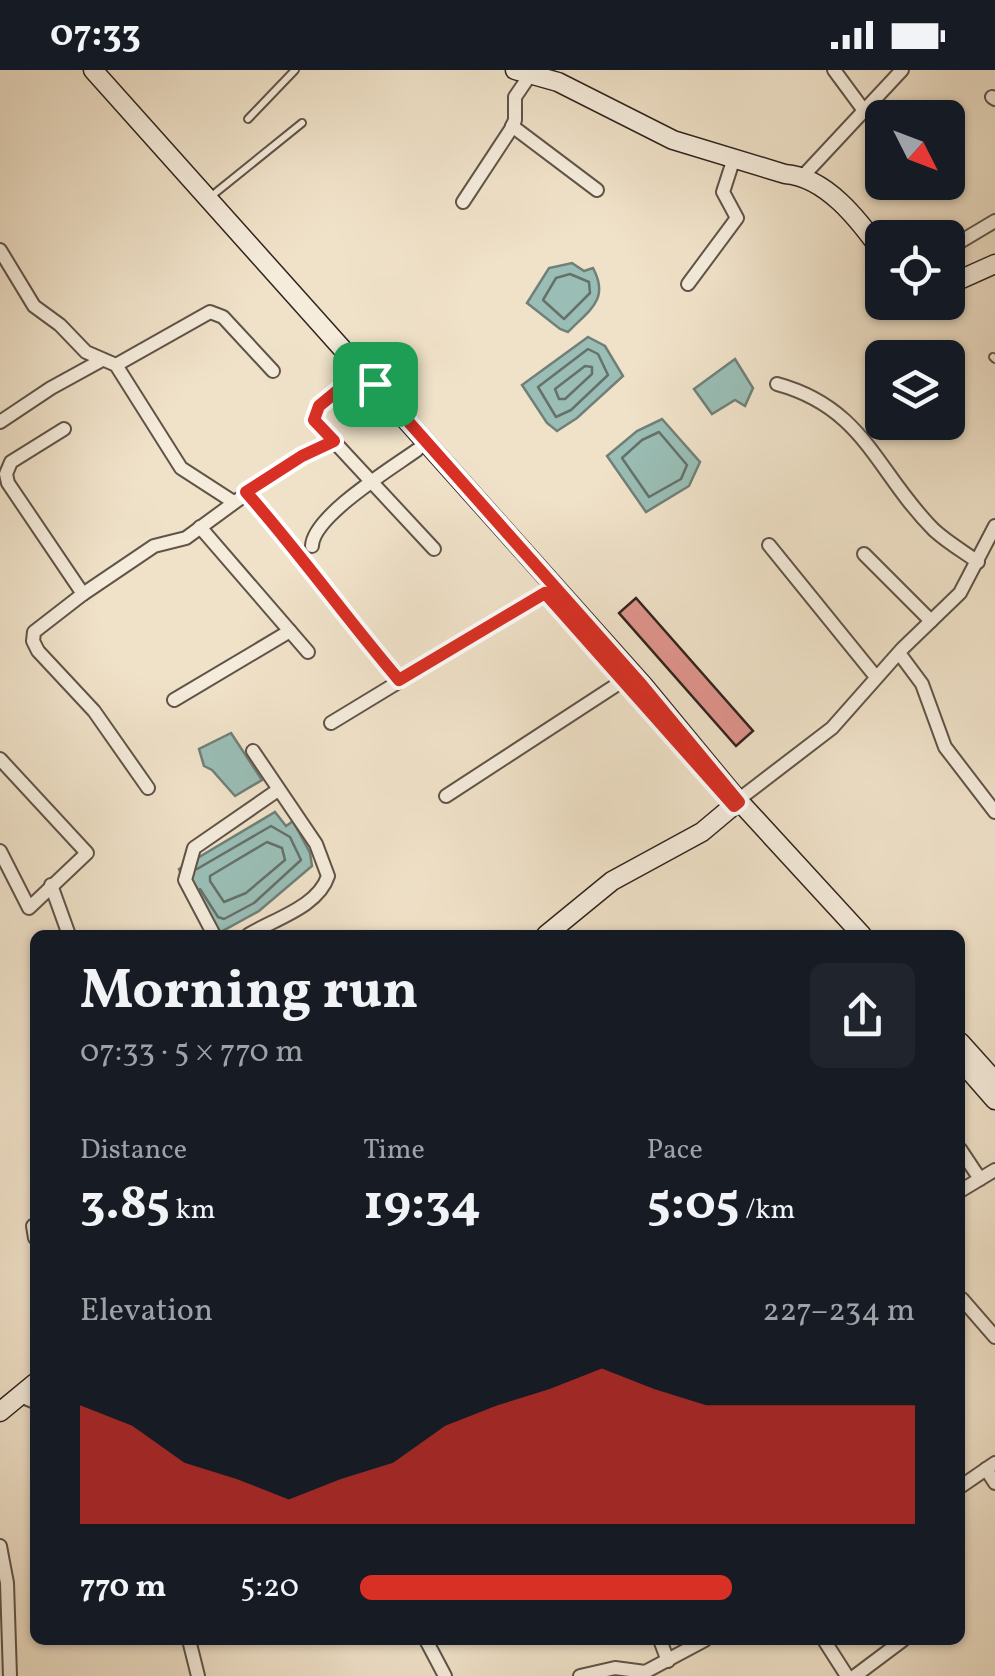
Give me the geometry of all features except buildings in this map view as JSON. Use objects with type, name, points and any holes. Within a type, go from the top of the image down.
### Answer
[{"type":"street","points":[[78,70],[642,685],[842,930]]},
{"type":"street","points":[[93,70],[208,198],[417,450],[857,930]]},
{"type":"street","points":[[804,175],[865,112],[834,70]]},
{"type":"street","points":[[463,202],[512,126],[523,72],[577,91],[673,140],[785,174],[804,175],[865,228]]},
{"type":"street","points":[[874,100],[894,73]]},
{"type":"street","points":[[512,126],[597,190]]},
{"type":"street","points":[[688,284],[738,218],[724,192],[734,158]]},
{"type":"street","points":[[965,239],[995,222]]},
{"type":"street","points":[[0,250],[34,306],[86,352],[109,363],[181,468],[232,501]]},
{"type":"street","points":[[965,277],[995,264]]},
{"type":"street","points":[[0,422],[50,388],[210,312],[223,317],[273,371]]},
{"type":"street","points":[[365,384],[319,406],[314,420],[434,549]]},
{"type":"street","points":[[777,384],[802,391],[846,419],[930,525],[978,562]]},
{"type":"street","points":[[64,429],[12,462],[6,474],[83,594]]},
{"type":"street","points":[[148,788],[94,711],[66,684],[33,641],[34,632],[154,546],[178,541],[302,456],[334,441]]},
{"type":"street","points":[[312,546],[312,536],[328,518],[417,450]]},
{"type":"street","points":[[246,492],[399,680]]},
{"type":"street","points":[[552,930],[612,881],[702,832],[832,728],[876,677],[960,594],[995,526]]},
{"type":"street","points":[[200,527],[308,652]]},
{"type":"street","points":[[769,545],[876,677]]},
{"type":"street","points":[[864,554],[931,622]]},
{"type":"street","points":[[331,723],[545,593]]},
{"type":"street","points":[[174,700],[290,631]]},
{"type":"street","points":[[899,653],[922,684],[946,747],[995,812]]},
{"type":"street","points":[[446,796],[624,680]]},
{"type":"street","points":[[253,751],[316,844],[328,876],[321,890],[300,906],[257,930]]},
{"type":"street","points":[[0,759],[86,853],[29,908],[0,850]]},
{"type":"street","points":[[211,930],[185,880],[194,848],[278,790]]},
{"type":"street","points":[[50,885],[67,930]]},
{"type":"street","points":[[965,1048],[995,1081]]},
{"type":"street","points":[[965,1066],[995,1100]]},
{"type":"street","points":[[965,1156],[980,1179]]},
{"type":"street","points":[[965,1188],[995,1170]]},
{"type":"street","points":[[965,1303],[995,1338]]},
{"type":"street","points":[[0,1412],[27,1399]]},
{"type":"street","points":[[965,1484],[990,1466],[995,1483]]},
{"type":"street","points":[[0,1546],[7,1583],[10,1676]]},
{"type":"street","points":[[189,1645],[198,1676]]},
{"type":"street","points":[[429,1645],[445,1676]]},
{"type":"street","points":[[662,1645],[668,1660]]},
{"type":"street","points":[[580,1676],[614,1668],[655,1672],[696,1645]]},
{"type":"street","points":[[827,1645],[847,1676]]},
{"type":"street","points":[[855,1676],[896,1645]]},
{"type":"lane","points":[[248,120],[295,70]]},
{"type":"lane","points":[[208,198],[302,123]]},
{"type":"water","points":[[572,263],[584,271],[593,268],[599,288],[595,304],[568,332],[527,303],[549,268]]},
{"type":"water","points":[[588,337],[605,346],[623,376],[557,431],[547,423],[522,385]]},
{"type":"water","points":[[735,359],[753,388],[745,406],[735,400],[712,414],[694,389]]},
{"type":"water","points":[[662,419],[700,462],[689,486],[646,512],[607,456],[637,431]]},
{"type":"water","points":[[231,733],[262,780],[235,796],[204,766],[199,749]]},
{"type":"water","points":[[275,812],[286,826],[293,821],[310,853],[312,866],[259,911],[224,930],[214,930],[179,869]]},
{"type":"route","points":[[353,378],[366,392],[375,384],[642,685],[739,802],[734,806],[545,593],[399,680],[246,492],[302,456],[334,441],[314,420],[319,406],[353,378]]}]
